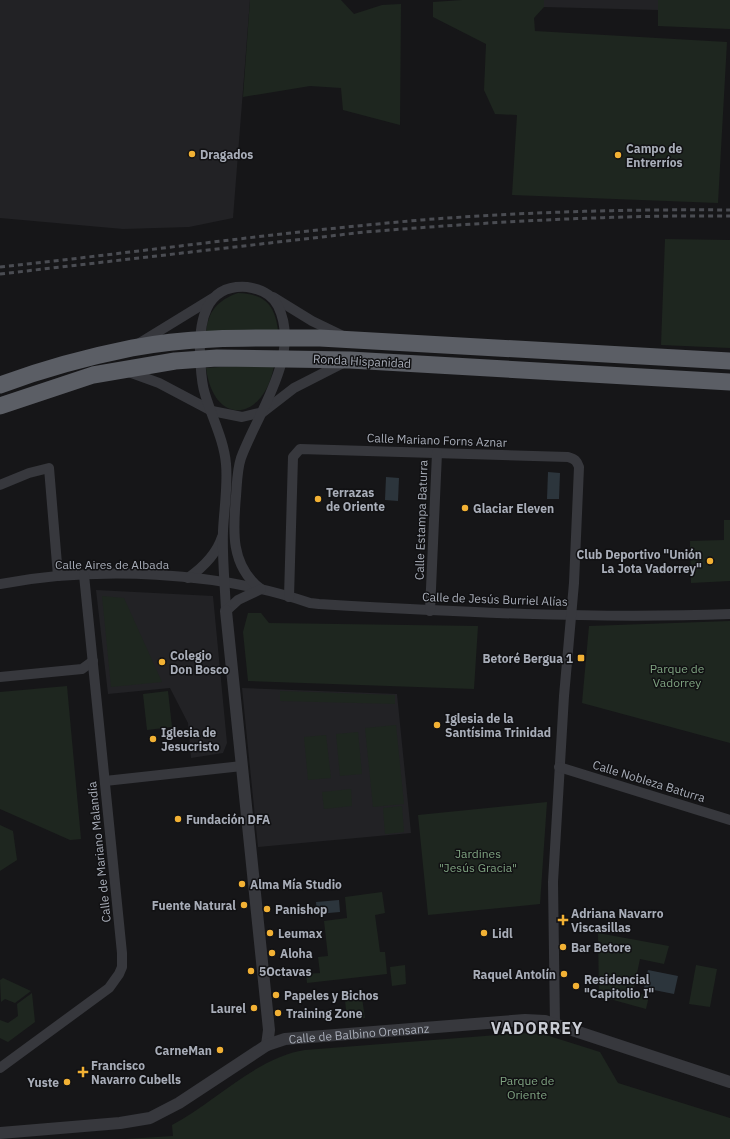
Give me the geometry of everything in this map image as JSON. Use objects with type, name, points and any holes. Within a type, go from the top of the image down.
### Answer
[{"type":"highway","name":"Ronda Hispanidad","points":[[0,385],[56,366],[132,348],[200,341],[284,338],[352,340],[730,361]]},
{"type":"highway","name":"Ronda Hispanidad","points":[[0,406],[93,375],[175,361],[200,360],[282,358],[350,360],[730,382]]},
{"type":"street","points":[[132,348],[229,289],[244,287],[261,290],[312,321],[352,340]]},
{"type":"street","points":[[215,297],[207,307],[202,318],[200,360],[203,387],[223,446],[226,463],[223,533],[224,583],[269,1030],[267,1045]]},
{"type":"street","points":[[226,611],[238,600],[261,589],[251,582],[235,549],[233,530],[238,473],[245,447],[274,388],[282,358],[284,338],[282,314],[272,297]]},
{"type":"street","points":[[124,370],[159,383],[212,411],[235,416],[263,412],[294,388],[325,371],[350,360]]},
{"type":"street","name":"Calle Mariano Forns Aznar","points":[[289,597],[293,457],[300,449],[574,458],[579,467],[571,614]]},
{"type":"street","name":"Calle Estampa Baturra","points":[[430,611],[437,453]]},
{"type":"street","points":[[0,484],[29,473],[49,468],[58,576]]},
{"type":"street","points":[[188,578],[210,558],[220,542],[223,533]]},
{"type":"street","name":"Calle de Mariano Malandía","points":[[0,1068],[109,988],[122,967],[122,953],[84,575]]},
{"type":"street","name":"Calle Aires de Albada","points":[[0,584],[58,576],[143,575],[188,578],[261,589]]},
{"type":"street","name":"Calle de Jesús Burriel Alías","points":[[261,589],[310,603],[430,611],[671,616],[730,614]]},
{"type":"street","points":[[555,1025],[553,882],[559,767],[571,614]]},
{"type":"street","points":[[0,677],[82,668],[93,660]]},
{"type":"street","points":[[105,781],[242,766]]},
{"type":"street","name":"Calle Nobleza Baturra","points":[[559,767],[730,820]]},
{"type":"street","name":"Calle de Balbino Orensanz","points":[[0,1133],[54,1134],[150,1118],[179,1103],[267,1045],[297,1037],[536,1019],[730,1082]]},
{"type":"shaded area","points":[[0,0],[250,0],[233,218],[189,227],[123,229],[0,218]]},
{"type":"shaded area","points":[[544,0],[658,0],[658,10],[544,7]]},
{"type":"shaded area","points":[[548,472],[560,473],[559,499],[547,499]]},
{"type":"shaded area","points":[[386,477],[399,478],[398,501],[385,500]]},
{"type":"shaded area","name":"Colegio Don Bosco","points":[[96,590],[213,596],[227,743],[223,753],[191,758],[188,723],[170,688],[108,694]]},
{"type":"shaded area","points":[[242,688],[397,694],[411,833],[258,847]]},
{"type":"shaded area","points":[[339,900],[340,912],[317,914],[316,902]]},
{"type":"shaded area","points":[[648,970],[678,976],[674,994],[644,988]]},
{"type":"green space","points":[[250,0],[341,0],[354,14],[382,5],[401,4],[400,125],[343,110],[341,88],[310,86],[243,97]]},
{"type":"green space","name":"Campo de Entrerríos","points":[[462,0],[544,0],[544,7],[534,18],[535,31],[727,42],[718,203],[512,195],[517,115],[495,114],[484,90],[486,44],[433,17],[433,2]]},
{"type":"green space","points":[[658,0],[730,0],[730,29],[658,26]]},
{"type":"green space","points":[[665,239],[730,240],[730,348],[661,345]]},
{"type":"green space","points":[[238,293],[255,296],[267,303],[274,314],[278,331],[206,332],[209,318],[215,307],[225,299]]},
{"type":"green space","points":[[233,366],[274,366],[269,384],[260,398],[250,407],[239,410],[228,408],[219,401],[211,387],[206,368]]},
{"type":"green space","name":"Club Deportivo \"Unión La Jota Vadorrey\"","points":[[724,520],[730,520],[730,581],[691,583],[690,541],[724,540]]},
{"type":"green space","points":[[102,596],[124,598],[162,682],[111,687]]},
{"type":"green space","points":[[248,613],[261,613],[269,623],[478,626],[474,689],[248,681],[243,632]]},
{"type":"green space","name":"Parque de Vadorrey","points":[[730,621],[730,743],[582,703],[589,626]]},
{"type":"green space","points":[[67,686],[81,839],[70,840],[0,809],[0,692]]},
{"type":"green space","points":[[168,691],[172,727],[147,730],[143,694]]},
{"type":"green space","points":[[280,691],[395,695],[395,704],[280,701]]},
{"type":"green space","points":[[396,725],[404,804],[373,807],[365,728]]},
{"type":"green space","points":[[358,732],[362,774],[340,776],[336,734]]},
{"type":"green space","points":[[326,735],[331,778],[308,780],[304,737]]},
{"type":"green space","points":[[351,789],[352,806],[324,809],[322,792]]},
{"type":"green space","name":"Jardines \"Jesús Gracia\"","points":[[547,802],[540,904],[428,915],[418,815]]},
{"type":"green space","points":[[402,806],[404,832],[385,834],[383,808]]},
{"type":"green space","points":[[0,825],[13,831],[17,860],[0,871]]},
{"type":"green space","points":[[382,892],[385,913],[375,915],[380,952],[385,952],[387,974],[307,983],[306,974],[320,973],[318,957],[328,956],[324,921],[347,918],[345,897]]},
{"type":"green space","points":[[598,933],[669,946],[664,964],[640,959],[633,992],[649,996],[646,1009],[599,996]]},
{"type":"green space","points":[[405,965],[406,984],[392,986],[390,967]]},
{"type":"green space","points":[[696,965],[717,969],[710,1007],[689,1004]]},
{"type":"green space","points":[[3,978],[31,991],[15,1003],[5,999],[1,1002],[0,980]]},
{"type":"green space","points":[[32,993],[35,1022],[8,1042],[0,1038],[0,1020],[8,1023],[18,1016],[17,1004]]},
{"type":"green space","points":[[362,998],[365,1018],[347,1020],[345,1000]]},
{"type":"green space","name":"Parque de Oriente","points":[[522,1033],[546,1035],[600,1052],[618,1083],[730,1118],[730,1139],[125,1139],[173,1136],[172,1125],[188,1116],[253,1071],[287,1054],[305,1050]]},
{"type":"railway","points":[[0,267],[315,230],[421,220],[576,212],[730,210]]},
{"type":"railway","points":[[0,274],[365,232],[548,220],[730,216]]},
{"type":"place","name":"Dragados","points":[[192,154]]},
{"type":"place","name":"Campo de Entrerríos","points":[[618,155]]},
{"type":"place","name":"Terrazas de Oriente","points":[[318,499]]},
{"type":"place","name":"Glaciar Eleven","points":[[465,508]]},
{"type":"place","name":"Club Deportivo \"Unión La Jota Vadorrey\"","points":[[710,561]]},
{"type":"place","name":"Betoré Bergua 1","points":[[581,658]]},
{"type":"place","name":"Colegio Don Bosco","points":[[162,662]]},
{"type":"place","name":"Iglesia de la Santísima Trinidad","points":[[437,725]]},
{"type":"place","name":"Iglesia de Jesucristo","points":[[153,739]]},
{"type":"place","name":"Fundación DFA","points":[[178,819]]},
{"type":"place","name":"Alma Mía Studio","points":[[242,884]]},
{"type":"place","name":"Fuente Natural","points":[[244,905]]},
{"type":"place","name":"Panishop","points":[[267,909]]},
{"type":"place","name":"Adriana Navarro Viscasillas","points":[[563,920]]},
{"type":"place","name":"Leumax","points":[[270,933]]},
{"type":"place","name":"Lidl","points":[[484,933]]},
{"type":"place","name":"Bar Betore","points":[[563,947]]},
{"type":"place","name":"Aloha","points":[[272,953]]},
{"type":"place","name":"5Octavas","points":[[251,971]]},
{"type":"place","name":"Raquel Antolín","points":[[564,974]]},
{"type":"place","name":"Residencial \"Capitolio I\"","points":[[576,986]]},
{"type":"place","name":"Papeles y Bichos","points":[[276,995]]},
{"type":"place","name":"Laurel","points":[[254,1008]]},
{"type":"place","name":"Training Zone","points":[[278,1013]]},
{"type":"place","name":"CarneMan","points":[[220,1050]]},
{"type":"place","name":"Francisco Navarro Cubells","points":[[83,1072]]},
{"type":"place","name":"Yuste","points":[[67,1082]]},
{"type":"district","name":"VADORREY","points":[[537,1028]]}]
